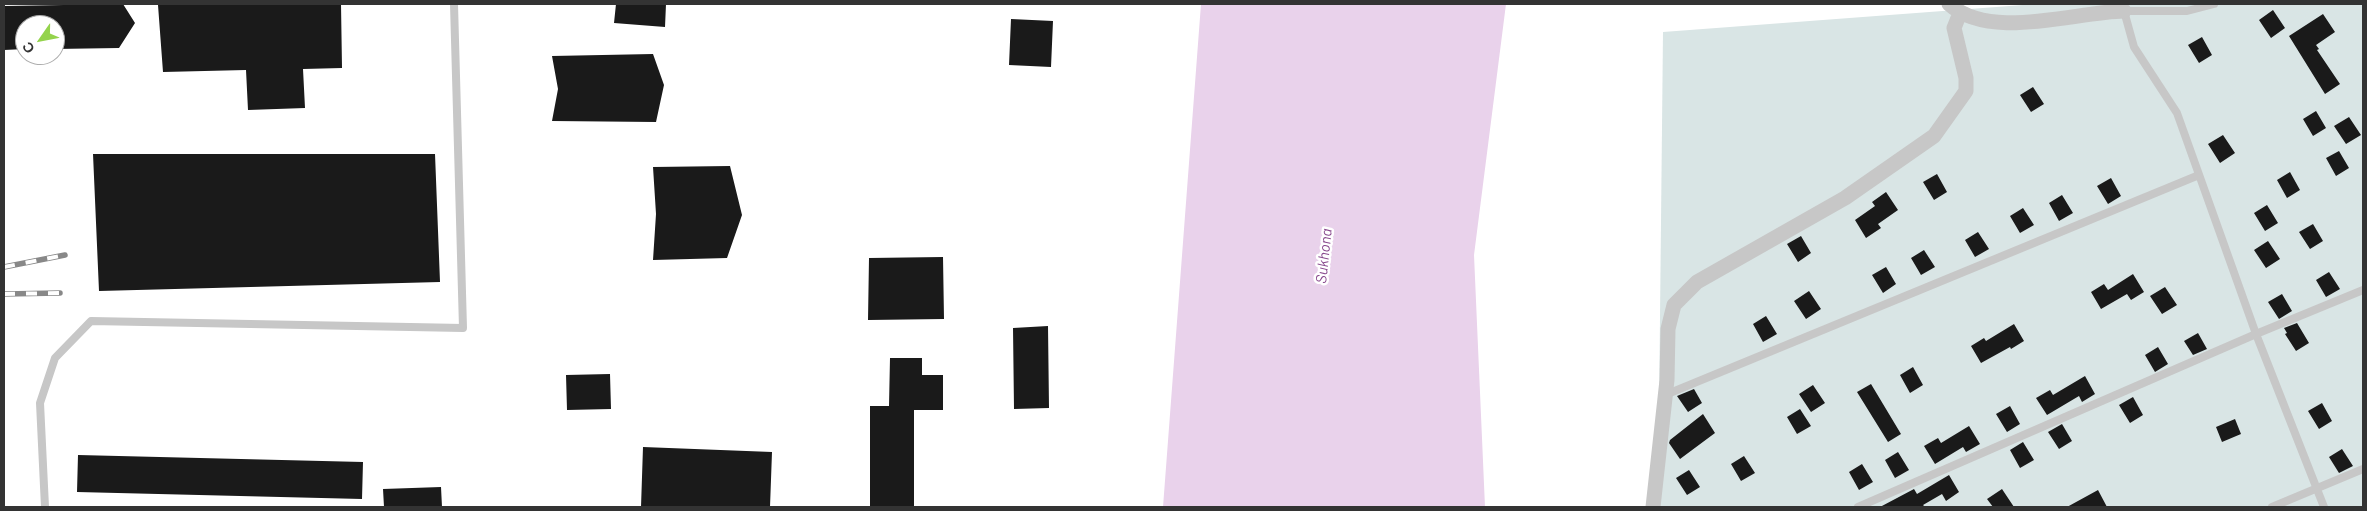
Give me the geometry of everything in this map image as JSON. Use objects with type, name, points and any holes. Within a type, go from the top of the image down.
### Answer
[{"type":"street","points":[[1653,507],[1665,395],[1668,329],[1674,305],[1697,282],[1845,198],[1934,136],[1966,91],[1966,78],[1954,28],[1954,8],[2009,23],[2124,11]]},
{"type":"lane","points":[[45,507],[40,403],[55,358],[91,321],[463,328],[454,4]]},
{"type":"lane","points":[[2214,4],[2187,11],[2124,11],[2134,47],[2177,113],[2256,334],[2318,487],[2324,507]]},
{"type":"lane","points":[[1665,395],[2199,174]]},
{"type":"lane","points":[[1858,507],[2256,334],[2363,290]]},
{"type":"lane","points":[[2272,507],[2363,468]]},
{"type":"shaded area","points":[[2036,4],[2363,4],[2363,507],[1658,507],[1663,32]]},
{"type":"water","name":"Sukhona","points":[[1201,4],[1506,4],[1474,255],[1485,507],[1163,507]]},
{"type":"building","points":[[123,4],[135,23],[119,48],[65,49],[65,15],[15,15],[15,49],[4,50],[4,6]]},
{"type":"building","points":[[341,4],[342,68],[303,69],[305,108],[248,110],[246,70],[163,72],[158,5]]},
{"type":"building","points":[[616,4],[666,4],[665,27],[614,23]]},
{"type":"building","points":[[2273,10],[2285,28],[2271,38],[2259,20]]},
{"type":"building","points":[[2323,14],[2335,32],[2316,45],[2319,49],[2317,50],[2340,84],[2325,94],[2289,36]]},
{"type":"building","points":[[1011,19],[1053,21],[1051,67],[1009,65]]},
{"type":"building","points":[[2202,37],[2212,55],[2199,63],[2188,45]]},
{"type":"building","points":[[653,54],[664,85],[656,122],[552,121],[558,89],[552,56]]},
{"type":"building","points":[[2033,87],[2044,104],[2031,112],[2020,95]]},
{"type":"building","points":[[2316,111],[2326,128],[2313,136],[2303,119]]},
{"type":"building","points":[[2349,117],[2361,135],[2346,144],[2334,126]]},
{"type":"building","points":[[2223,135],[2235,153],[2220,163],[2208,144]]},
{"type":"building","points":[[2339,151],[2349,168],[2336,176],[2326,158]]},
{"type":"building","points":[[93,154],[435,154],[440,282],[99,291]]},
{"type":"building","points":[[730,166],[742,215],[727,258],[653,260],[656,214],[653,167]]},
{"type":"building","points":[[2290,172],[2300,190],[2287,198],[2277,180]]},
{"type":"building","points":[[1937,174],[1947,192],[1934,200],[1923,182]]},
{"type":"building","points":[[2111,178],[2121,196],[2108,204],[2097,186]]},
{"type":"building","points":[[1886,192],[1898,210],[1878,224],[1881,228],[1866,238],[1855,220],[1875,206],[1872,202]]},
{"type":"building","points":[[2062,195],[2073,213],[2059,221],[2049,203]]},
{"type":"building","points":[[2267,205],[2278,223],[2265,231],[2254,213]]},
{"type":"building","points":[[2023,208],[2034,225],[2020,233],[2010,216]]},
{"type":"building","points":[[2313,224],[2323,241],[2310,249],[2299,232]]},
{"type":"building","points":[[1978,232],[1989,249],[1975,257],[1965,240]]},
{"type":"building","points":[[1801,236],[1811,253],[1798,262],[1787,244]]},
{"type":"building","points":[[2268,241],[2280,259],[2266,268],[2254,250]]},
{"type":"building","points":[[1924,250],[1935,267],[1921,275],[1911,258]]},
{"type":"building","points":[[943,257],[944,319],[868,320],[869,258]]},
{"type":"building","points":[[1886,267],[1896,284],[1883,293],[1872,275]]},
{"type":"building","points":[[2329,272],[2340,289],[2326,297],[2316,280]]},
{"type":"building","points":[[2133,274],[2144,292],[2131,300],[2127,294],[2101,309],[2091,292],[2104,284],[2108,290]]},
{"type":"building","points":[[2165,287],[2177,305],[2162,314],[2150,296]]},
{"type":"building","points":[[1809,291],[1821,309],[1806,319],[1794,301]]},
{"type":"building","points":[[2282,294],[2292,311],[2279,319],[2268,302]]},
{"type":"building","points":[[1766,316],[1777,334],[1763,342],[1753,324]]},
{"type":"building","points":[[2297,323],[2309,343],[2296,351],[2285,334],[2287,333],[2284,328]]},
{"type":"building","points":[[2014,324],[2024,341],[1981,363],[1971,346],[1984,338],[1986,341]]},
{"type":"building","points":[[1048,326],[1049,408],[1014,409],[1013,328]]},
{"type":"building","points":[[2198,333],[2207,349],[2193,355],[2184,341]]},
{"type":"building","points":[[2158,347],[2168,364],[2155,372],[2145,355]]},
{"type":"building","points":[[890,358],[922,358],[922,375],[943,375],[943,410],[914,410],[914,507],[870,507],[870,406],[889,406]]},
{"type":"building","points":[[1913,367],[1923,385],[1910,393],[1900,375]]},
{"type":"building","points":[[610,374],[611,409],[567,410],[566,375]]},
{"type":"building","points":[[2085,376],[2095,394],[2082,402],[2079,396],[2047,415],[2036,398],[2050,390],[2053,395]]},
{"type":"building","points":[[1871,384],[1901,434],[1888,442],[1857,392]]},
{"type":"building","points":[[1813,385],[1825,403],[1811,412],[1799,394]]},
{"type":"building","points":[[1694,389],[1702,403],[1688,412],[1677,396]]},
{"type":"building","points":[[2133,397],[2143,415],[2130,423],[2119,405]]},
{"type":"building","points":[[2322,403],[2332,421],[2319,429],[2308,411]]},
{"type":"building","points":[[2010,406],[2020,424],[2007,432],[1996,414]]},
{"type":"building","points":[[1800,409],[1811,426],[1797,434],[1787,417]]},
{"type":"building","points":[[1703,414],[1715,433],[1680,459],[1669,443],[1670,440]]},
{"type":"building","points":[[2235,419],[2241,434],[2222,442],[2216,427]]},
{"type":"building","points":[[2062,424],[2072,441],[2059,449],[2048,432]]},
{"type":"building","points":[[1969,426],[1980,444],[1966,452],[1963,447],[1935,464],[1924,446],[1938,438],[1941,443]]},
{"type":"building","points":[[2023,442],[2034,460],[2020,468],[2010,450]]},
{"type":"building","points":[[643,447],[772,452],[770,507],[641,507]]},
{"type":"building","points":[[2342,449],[2353,466],[2339,473],[2329,457]]},
{"type":"building","points":[[1898,452],[1909,470],[1895,478],[1885,460]]},
{"type":"building","points":[[78,455],[363,462],[362,499],[77,492]]},
{"type":"building","points":[[1744,456],[1755,473],[1741,481],[1731,464]]},
{"type":"building","points":[[1862,464],[1873,482],[1859,490],[1849,472]]},
{"type":"building","points":[[1689,470],[1700,487],[1687,495],[1676,478]]},
{"type":"building","points":[[1949,475],[1959,492],[1946,501],[1942,494],[1923,505],[1925,507],[1880,507],[1914,489],[1917,494]]},
{"type":"building","points":[[441,487],[442,507],[384,507],[383,489]]},
{"type":"building","points":[[2002,489],[2014,507],[1993,507],[1987,499]]},
{"type":"building","points":[[2098,490],[2107,507],[2067,507]]},
{"type":"railway","points":[[4,267],[65,255]]},
{"type":"railway","points":[[4,294],[60,293]]}]
